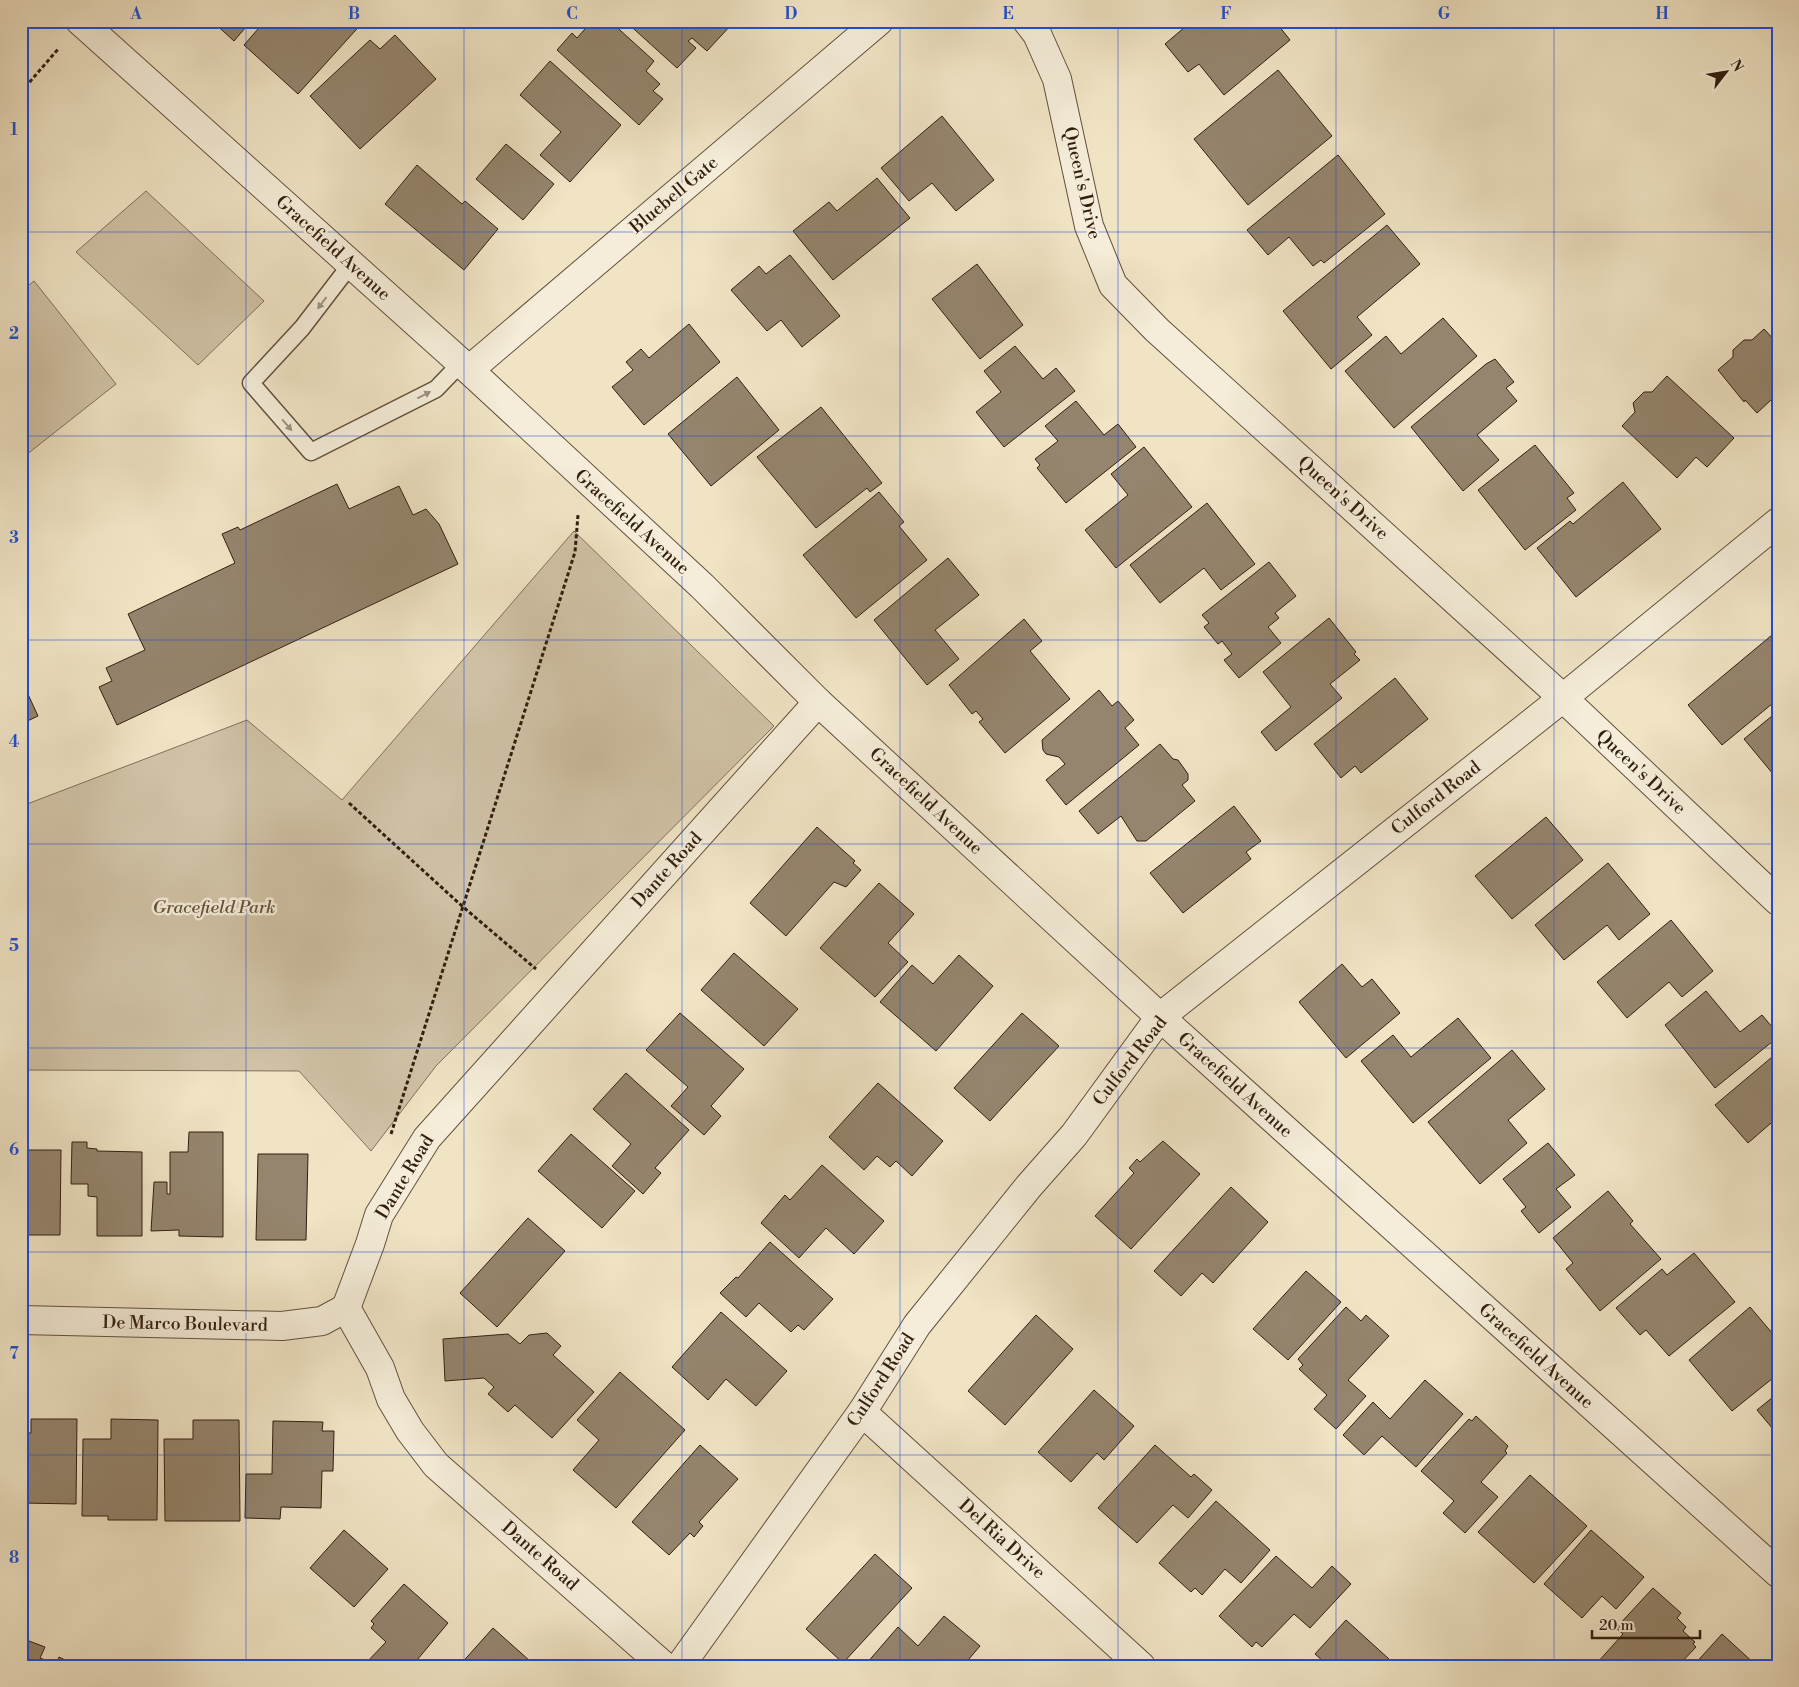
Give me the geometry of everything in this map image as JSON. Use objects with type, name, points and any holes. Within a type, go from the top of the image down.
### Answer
[{"type":"street","name":"Gracefield Avenue","points":[[80,21],[465,366],[702,586],[818,702],[1160,1017],[1778,1573]]},
{"type":"street","name":"Bluebell Gate","points":[[465,366],[880,21]]},
{"type":"street","name":"Queen's Drive","points":[[1027,21],[1037,34],[1057,79],[1089,226],[1113,285],[1157,330],[1563,698],[1778,901]]},
{"type":"street","name":"Culford Road","points":[[680,1666],[862,1412],[917,1325],[1029,1186],[1074,1135],[1160,1017],[1563,698],[1778,522]]},
{"type":"street","name":"Dante Road","points":[[664,1666],[436,1466],[410,1431],[391,1399],[380,1368],[346,1308],[379,1215],[406,1168],[427,1138],[818,702]]},
{"type":"street","name":"De Marco Boulevard","points":[[21,1320],[282,1326],[322,1321],[346,1308]]},
{"type":"street","name":"Del Ria Drive","points":[[862,1412],[1141,1666]]},
{"type":"lane","points":[[351,264],[302,328],[251,383],[310,452],[436,389],[465,366]]},
{"type":"path","points":[[21,92],[59,48]]},
{"type":"path","points":[[406,1168],[390,1132],[575,552],[582,476]]},
{"type":"path","points":[[349,803],[462,906],[560,989]]},
{"type":"green space","points":[[146,191],[264,301],[198,365],[76,252]]},
{"type":"green space","points":[[34,281],[116,384],[21,459],[21,291]]},
{"type":"green space","name":"Gracefield Park","points":[[574,531],[774,726],[436,1066],[371,1151],[299,1071],[21,1070],[21,798],[27,804],[247,720],[342,800]]},
{"type":"building","points":[[212,21],[251,21],[234,41]]},
{"type":"building","points":[[265,21],[364,21],[298,94],[244,45]]},
{"type":"building","points":[[592,21],[610,21],[654,61],[646,71],[660,84],[653,91],[663,99],[639,125],[557,50],[572,33],[577,38]]},
{"type":"building","points":[[625,21],[729,21],[732,24],[707,51],[692,38],[688,41],[696,48],[677,68]]},
{"type":"building","points":[[1192,21],[1275,21],[1290,40],[1224,95],[1199,64],[1188,72],[1165,44]]},
{"type":"building","points":[[395,35],[436,79],[360,149],[310,96],[370,40],[380,49]]},
{"type":"building","points":[[550,61],[621,125],[570,182],[540,155],[561,132],[520,95]]},
{"type":"building","points":[[1278,70],[1332,136],[1248,205],[1194,139]]},
{"type":"building","points":[[942,116],[994,180],[956,211],[932,183],[909,201],[881,168]]},
{"type":"building","points":[[506,144],[554,184],[523,220],[476,179]]},
{"type":"building","points":[[1338,155],[1385,214],[1324,263],[1321,260],[1313,266],[1289,237],[1268,255],[1247,230]]},
{"type":"building","points":[[417,165],[462,204],[465,201],[498,229],[464,270],[385,204]]},
{"type":"building","points":[[877,178],[910,218],[833,280],[793,231],[829,202],[837,211]]},
{"type":"building","points":[[1387,225],[1420,264],[1357,317],[1372,335],[1331,369],[1283,311]]},
{"type":"building","points":[[790,255],[840,316],[802,347],[781,320],[767,331],[731,290],[759,266],[766,274]]},
{"type":"building","points":[[977,264],[1023,325],[980,359],[932,299]]},
{"type":"building","points":[[1443,318],[1477,356],[1394,428],[1345,371],[1386,336],[1401,354]]},
{"type":"building","points":[[689,324],[720,362],[644,425],[612,387],[633,370],[626,362],[641,349],[649,358]]},
{"type":"building","points":[[1764,329],[1778,344],[1778,403],[1776,405],[1771,400],[1757,413],[1745,400],[1744,402],[1718,370],[1733,357],[1733,350],[1744,340],[1752,340]]},
{"type":"building","points":[[1015,346],[1043,379],[1056,368],[1075,391],[1004,447],[976,412],[1001,392],[984,371]]},
{"type":"building","points":[[1495,359],[1514,382],[1506,388],[1517,401],[1477,435],[1499,460],[1463,491],[1411,427],[1486,364]]},
{"type":"building","points":[[1667,376],[1734,438],[1707,467],[1696,457],[1677,478],[1622,426],[1635,412],[1633,403],[1644,392],[1652,392]]},
{"type":"building","points":[[737,377],[779,430],[711,486],[668,434]]},
{"type":"building","points":[[1076,401],[1104,435],[1118,424],[1136,447],[1066,503],[1037,468],[1040,465],[1035,459],[1058,441],[1045,426]]},
{"type":"building","points":[[821,407],[882,483],[870,492],[867,488],[816,528],[757,457]]},
{"type":"building","points":[[1535,445],[1574,493],[1567,498],[1576,510],[1525,550],[1478,490]]},
{"type":"building","points":[[1144,447],[1192,507],[1116,568],[1085,530],[1128,495],[1111,474]]},
{"type":"building","points":[[1623,482],[1661,529],[1576,597],[1537,548],[1570,521],[1573,524]]},
{"type":"building","points":[[337,484],[349,509],[399,486],[413,515],[426,509],[439,524],[458,564],[117,725],[99,687],[112,681],[106,668],[145,650],[128,614],[235,563],[222,534],[238,527],[240,530]]},
{"type":"building","points":[[879,492],[904,522],[899,526],[927,560],[856,618],[803,555]]},
{"type":"building","points":[[1207,503],[1255,564],[1221,590],[1204,568],[1160,603],[1130,565]]},
{"type":"building","points":[[948,558],[979,595],[935,630],[959,659],[927,685],[874,620]]},
{"type":"building","points":[[1269,562],[1296,596],[1275,613],[1279,618],[1268,627],[1281,643],[1239,678],[1224,660],[1232,654],[1222,641],[1218,644],[1204,627],[1209,623],[1202,615]]},
{"type":"building","points":[[1329,618],[1356,652],[1354,654],[1360,660],[1330,684],[1342,698],[1276,751],[1261,732],[1291,707],[1263,672]]},
{"type":"building","points":[[1024,619],[1042,641],[1030,651],[1070,699],[1005,753],[979,722],[983,719],[976,711],[972,714],[949,685]]},
{"type":"building","points":[[1778,630],[1778,699],[1722,745],[1688,705]]},
{"type":"building","points":[[1395,678],[1428,719],[1361,773],[1355,766],[1341,778],[1314,744]]},
{"type":"building","points":[[21,679],[38,716],[21,724]]},
{"type":"building","points":[[1099,690],[1112,706],[1118,701],[1134,720],[1125,728],[1139,745],[1066,805],[1046,780],[1065,764],[1059,757],[1046,754],[1043,750],[1042,740]]},
{"type":"building","points":[[1778,711],[1778,780],[1744,739]]},
{"type":"building","points":[[1160,744],[1173,759],[1178,760],[1188,774],[1188,780],[1182,785],[1195,801],[1146,841],[1137,841],[1121,816],[1098,834],[1079,811]]},
{"type":"building","points":[[1234,806],[1261,841],[1246,852],[1251,859],[1183,913],[1150,873]]},
{"type":"building","points":[[1546,817],[1583,860],[1512,919],[1475,876]]},
{"type":"building","points":[[817,827],[855,861],[853,863],[861,870],[846,887],[834,882],[786,936],[750,903]]},
{"type":"building","points":[[1608,863],[1650,914],[1619,940],[1607,925],[1564,960],[1535,925]]},
{"type":"building","points":[[879,883],[914,914],[888,943],[908,962],[875,997],[820,948]]},
{"type":"building","points":[[1671,920],[1713,971],[1682,997],[1669,982],[1627,1018],[1597,982]]},
{"type":"building","points":[[734,953],[798,1009],[764,1046],[701,990]]},
{"type":"building","points":[[959,955],[993,986],[936,1051],[880,1002],[912,965],[933,984]]},
{"type":"building","points":[[1342,964],[1362,987],[1372,979],[1400,1013],[1346,1058],[1299,1002]]},
{"type":"building","points":[[1706,991],[1740,1032],[1762,1015],[1778,1034],[1778,1037],[1715,1088],[1665,1025]]},
{"type":"building","points":[[680,1013],[744,1069],[711,1106],[721,1116],[704,1135],[671,1106],[688,1087],[646,1050]]},
{"type":"building","points":[[1022,1013],[1059,1046],[990,1121],[954,1088]]},
{"type":"building","points":[[1458,1018],[1491,1058],[1413,1123],[1361,1061],[1393,1035],[1411,1057]]},
{"type":"building","points":[[1512,1050],[1545,1089],[1508,1120],[1527,1143],[1480,1184],[1428,1122]]},
{"type":"building","points":[[1778,1052],[1778,1117],[1748,1143],[1715,1105]]},
{"type":"building","points":[[626,1073],[689,1130],[655,1168],[661,1173],[643,1194],[612,1166],[631,1144],[593,1109]]},
{"type":"building","points":[[878,1083],[943,1141],[912,1176],[896,1161],[890,1167],[877,1156],[864,1170],[829,1137]]},
{"type":"building","points":[[189,1132],[223,1132],[223,1237],[179,1236],[179,1230],[151,1231],[154,1182],[167,1182],[167,1194],[170,1194],[170,1152],[188,1152]]},
{"type":"building","points":[[571,1134],[635,1191],[602,1228],[538,1171]]},
{"type":"building","points":[[1163,1141],[1200,1174],[1131,1249],[1095,1216],[1134,1173],[1129,1168],[1137,1159],[1140,1162]]},
{"type":"building","points":[[72,1142],[87,1142],[87,1148],[97,1149],[97,1151],[142,1152],[142,1236],[97,1236],[97,1197],[88,1196],[88,1184],[71,1184]]},
{"type":"building","points":[[1548,1143],[1575,1175],[1556,1189],[1571,1207],[1539,1233],[1521,1211],[1526,1207],[1503,1179]]},
{"type":"building","points":[[21,1150],[61,1150],[60,1235],[21,1235]]},
{"type":"building","points":[[258,1154],[308,1154],[306,1240],[256,1240]]},
{"type":"building","points":[[822,1165],[884,1221],[854,1254],[826,1228],[799,1258],[761,1223],[785,1195],[790,1200]]},
{"type":"building","points":[[1231,1187],[1268,1222],[1213,1283],[1202,1273],[1181,1296],[1154,1271]]},
{"type":"building","points":[[1608,1191],[1633,1221],[1630,1224],[1661,1259],[1600,1311],[1566,1269],[1573,1263],[1553,1238]]},
{"type":"building","points":[[528,1218],[565,1251],[497,1327],[460,1293]]},
{"type":"building","points":[[770,1242],[833,1299],[804,1330],[798,1325],[791,1332],[759,1303],[746,1317],[720,1293],[736,1277],[738,1278]]},
{"type":"building","points":[[1694,1253],[1735,1302],[1669,1356],[1646,1330],[1640,1335],[1616,1308],[1662,1269],[1667,1275]]},
{"type":"building","points":[[1306,1271],[1341,1302],[1288,1360],[1253,1329]]},
{"type":"building","points":[[1346,1307],[1361,1321],[1366,1315],[1389,1336],[1348,1380],[1366,1396],[1336,1429],[1314,1409],[1327,1395],[1299,1369],[1303,1365],[1298,1359]]},
{"type":"building","points":[[1750,1307],[1778,1340],[1778,1374],[1732,1411],[1689,1360]]},
{"type":"building","points":[[721,1312],[787,1371],[756,1406],[726,1379],[708,1400],[672,1367]]},
{"type":"building","points":[[1036,1315],[1073,1349],[1005,1425],[968,1391]]},
{"type":"building","points":[[547,1333],[561,1346],[553,1355],[594,1392],[552,1438],[515,1405],[508,1412],[488,1394],[494,1387],[484,1378],[445,1381],[443,1339],[508,1334],[520,1344],[529,1335]]},
{"type":"building","points":[[620,1372],[685,1430],[616,1508],[573,1470],[599,1440],[577,1420]]},
{"type":"building","points":[[1425,1380],[1463,1414],[1416,1467],[1382,1436],[1364,1455],[1343,1435],[1373,1402],[1390,1419]]},
{"type":"building","points":[[1094,1390],[1134,1426],[1104,1460],[1097,1453],[1071,1482],[1038,1452]]},
{"type":"building","points":[[1778,1393],[1778,1435],[1757,1410]]},
{"type":"building","points":[[1476,1416],[1508,1446],[1505,1451],[1507,1453],[1481,1482],[1498,1497],[1465,1533],[1443,1513],[1454,1501],[1421,1471],[1469,1419],[1472,1421]]},
{"type":"building","points":[[31,1419],[77,1419],[76,1504],[21,1503],[21,1433],[31,1433]]},
{"type":"building","points":[[111,1419],[158,1420],[157,1520],[108,1520],[108,1516],[82,1516],[83,1439],[111,1439]]},
{"type":"building","points":[[193,1420],[239,1420],[240,1521],[165,1521],[164,1439],[193,1439]]},
{"type":"building","points":[[273,1421],[323,1422],[322,1431],[334,1431],[333,1471],[322,1471],[321,1508],[281,1507],[280,1519],[245,1518],[246,1474],[272,1474]]},
{"type":"building","points":[[700,1445],[738,1479],[699,1522],[703,1526],[694,1537],[690,1533],[669,1555],[632,1522]]},
{"type":"building","points":[[1155,1445],[1191,1477],[1194,1474],[1212,1490],[1188,1518],[1173,1505],[1137,1543],[1098,1508]]},
{"type":"building","points":[[1530,1475],[1587,1526],[1534,1583],[1478,1532]]},
{"type":"building","points":[[1216,1501],[1270,1550],[1241,1583],[1225,1569],[1202,1595],[1195,1588],[1191,1592],[1159,1563]]},
{"type":"building","points":[[344,1530],[388,1569],[354,1607],[310,1568]]},
{"type":"building","points":[[1591,1530],[1644,1577],[1616,1609],[1602,1596],[1582,1618],[1544,1584]]},
{"type":"building","points":[[875,1554],[912,1588],[843,1663],[806,1629]]},
{"type":"building","points":[[1276,1556],[1312,1588],[1332,1566],[1351,1584],[1310,1628],[1294,1614],[1262,1647],[1256,1642],[1252,1647],[1219,1616]]},
{"type":"building","points":[[404,1584],[448,1623],[412,1666],[369,1666],[366,1663],[386,1642],[371,1628],[374,1624],[371,1621]]},
{"type":"building","points":[[1653,1588],[1681,1613],[1677,1618],[1686,1627],[1683,1631],[1695,1642],[1693,1644],[1696,1647],[1678,1666],[1601,1666],[1597,1663],[1623,1634],[1616,1628]]},
{"type":"building","points":[[944,1616],[980,1646],[963,1666],[866,1664],[898,1627],[918,1646]]},
{"type":"building","points":[[1346,1620],[1389,1659],[1383,1666],[1321,1666],[1324,1662],[1315,1654]]},
{"type":"building","points":[[493,1628],[530,1661],[526,1666],[459,1666]]},
{"type":"building","points":[[1722,1634],[1757,1666],[1693,1666]]},
{"type":"building","points":[[21,1638],[45,1647],[40,1658],[56,1664],[59,1657],[78,1666],[21,1666]]}]
